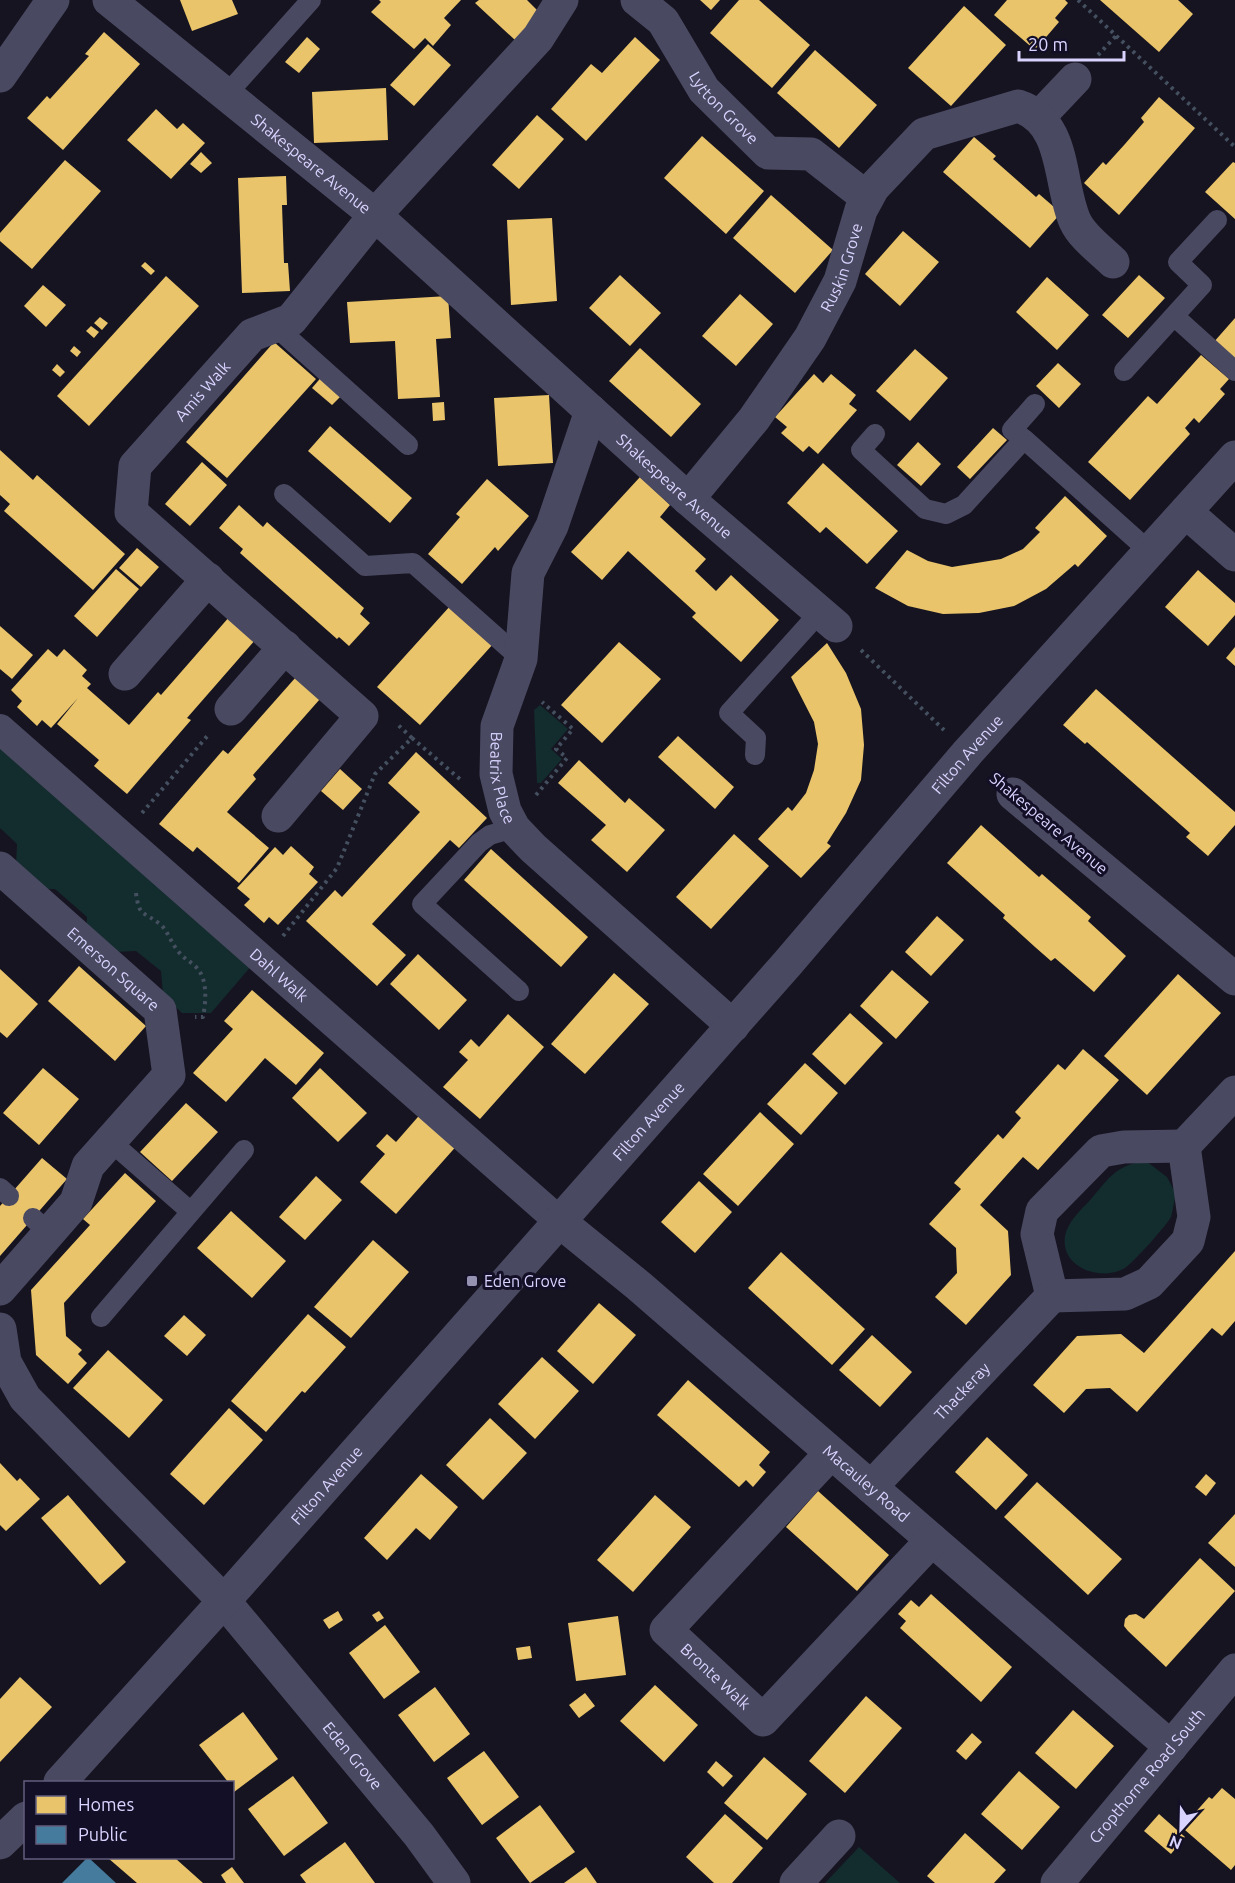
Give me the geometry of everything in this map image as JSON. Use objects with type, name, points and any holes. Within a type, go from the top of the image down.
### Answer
[{"type":"street","points":[[0,76],[52,0]]},
{"type":"street","name":"Shakespeare Avenue","points":[[109,0],[375,215],[688,499],[828,619]]},
{"type":"street","points":[[375,215],[538,38],[562,0]]},
{"type":"street","name":"Lytton Grove","points":[[637,0],[663,21],[704,90],[768,153],[811,154],[866,197]]},
{"type":"street","points":[[1075,79],[1038,117],[1053,139],[1075,221],[1113,262]]},
{"type":"street","name":"Ruskin Grove","points":[[688,499],[754,419],[810,339],[840,281],[866,197],[918,139],[930,130],[959,125],[1018,106],[1038,117]]},
{"type":"street","name":"Amis Walk","points":[[362,716],[131,512],[135,466],[252,335],[291,320],[375,215]]},
{"type":"street","name":"Beatrix Place","points":[[591,411],[552,525],[528,573],[521,659],[497,726],[495,754],[501,795],[514,828],[533,848],[733,1026]]},
{"type":"street","name":"Filton Avenue","points":[[61,1781],[224,1601],[733,1026],[968,752],[1235,457]]},
{"type":"street","points":[[1186,512],[1235,555]]},
{"type":"street","points":[[125,674],[208,579]]},
{"type":"street","points":[[231,709],[285,647]]},
{"type":"street","points":[[278,816],[362,716]]},
{"type":"street","name":"Dahl Walk","points":[[0,729],[559,1221]]},
{"type":"street","name":"Shakespeare Avenue","points":[[1013,794],[1235,979]]},
{"type":"street","name":"Emerson Square","points":[[0,868],[160,1010],[169,1075],[88,1166],[76,1202],[41,1225],[0,1289]]},
{"type":"street","points":[[1184,1146],[1194,1217],[1188,1241],[1149,1283],[1125,1294],[1052,1296],[1037,1234],[1042,1211],[1101,1152],[1124,1147],[1184,1146],[1235,1092]]},
{"type":"street","name":"Macauley Road","points":[[559,1221],[1171,1747]]},
{"type":"street","name":"Thackeray","points":[[871,1487],[1052,1296]]},
{"type":"street","name":"Eden Grove","points":[[0,1329],[5,1362],[25,1398],[224,1601],[419,1835],[454,1883]]},
{"type":"street","name":"Bronte Walk","points":[[831,1453],[666,1630],[763,1720],[932,1540]]},
{"type":"street","name":"Cropthorne Road South","points":[[1057,1883],[1235,1670]]},
{"type":"street","points":[[0,1844],[24,1820]]},
{"type":"street","points":[[796,1883],[839,1836]]},
{"type":"lane","points":[[226,95],[311,0]]},
{"type":"lane","points":[[1124,371],[1202,285],[1178,262],[1217,220]]},
{"type":"lane","points":[[1174,316],[1235,371]]},
{"type":"lane","points":[[275,326],[408,446]]},
{"type":"lane","points":[[1035,404],[1012,430],[1150,552]]},
{"type":"lane","points":[[875,434],[861,450],[925,509],[946,514],[964,505],[1023,439]]},
{"type":"lane","points":[[284,494],[365,566],[413,563],[521,659]]},
{"type":"lane","points":[[755,755],[756,738],[729,713],[828,619]]},
{"type":"lane","points":[[514,828],[490,835],[479,843],[422,904],[519,991]]},
{"type":"lane","points":[[110,1141],[191,1212]]},
{"type":"lane","points":[[101,1317],[244,1150]]},
{"type":"path","points":[[1078,0],[1235,147]]},
{"type":"path","points":[[828,619],[968,752]]},
{"type":"path","points":[[122,835],[231,709]]},
{"type":"path","points":[[264,961],[337,868],[375,774],[412,738],[388,715],[378,726],[362,716]]},
{"type":"path","points":[[135,886],[138,908],[145,917],[164,928],[176,949],[201,973],[204,983],[203,1017],[161,1019]]},
{"type":"green space","points":[[540,705],[568,729],[551,749],[562,759],[541,783],[537,783],[534,710]]},
{"type":"green space","points":[[0,739],[253,964],[211,1013],[182,1013],[163,995],[161,971],[136,951],[114,952],[87,927],[87,917],[55,889],[42,889],[16,865],[17,844],[0,828]]},
{"type":"green space","points":[[1146,1161],[1167,1177],[1176,1194],[1171,1217],[1142,1252],[1125,1268],[1105,1273],[1084,1269],[1076,1264],[1065,1247],[1065,1236],[1072,1221],[1114,1173],[1127,1166]]},
{"type":"green space","points":[[859,1847],[900,1883],[825,1883]]},
{"type":"building: Homes","points":[[180,0],[232,0],[238,14],[192,31]]},
{"type":"building: Homes","points":[[379,0],[461,0],[444,18],[451,25],[433,46],[425,38],[414,49],[371,12],[381,2]]},
{"type":"building: Homes","points":[[479,0],[527,0],[540,13],[515,40],[475,3]]},
{"type":"building: Homes","points":[[700,0],[720,0],[711,10]]},
{"type":"building: Homes","points":[[739,0],[759,0],[810,45],[772,88],[710,33]]},
{"type":"building: Homes","points":[[1007,0],[1065,0],[1068,3],[1055,18],[1059,22],[1035,50],[994,15]]},
{"type":"building: Homes","points":[[1100,0],[1178,0],[1193,14],[1159,52]]},
{"type":"building: Homes","points":[[964,6],[1006,45],[951,106],[908,68]]},
{"type":"building: Homes","points":[[104,32],[140,64],[63,150],[27,118],[47,96],[50,99],[89,56],[85,54]]},
{"type":"building: Homes","points":[[307,37],[320,49],[299,73],[285,62]]},
{"type":"building: Homes","points":[[635,37],[660,60],[586,141],[551,109],[591,64],[602,73]]},
{"type":"building: Homes","points":[[428,44],[451,65],[414,106],[390,85]]},
{"type":"building: Homes","points":[[815,50],[877,105],[839,148],[777,93]]},
{"type":"building: Homes","points":[[386,88],[388,140],[314,143],[312,92]]},
{"type":"building: Homes","points":[[1159,97],[1195,128],[1119,215],[1084,183],[1103,162],[1106,165],[1125,144],[1144,122],[1141,118]]},
{"type":"building: Homes","points":[[156,109],[177,129],[183,123],[205,143],[171,179],[127,140]]},
{"type":"building: Homes","points":[[537,115],[564,139],[519,189],[492,165]]},
{"type":"building: Homes","points":[[702,136],[764,191],[726,234],[664,178]]},
{"type":"building: Homes","points":[[974,137],[996,156],[993,159],[1036,197],[1039,194],[1061,213],[1030,248],[943,172]]},
{"type":"building: Homes","points":[[201,152],[212,163],[201,173],[190,164]]},
{"type":"building: Homes","points":[[65,160],[101,191],[32,269],[0,241],[0,233]]},
{"type":"building: Homes","points":[[1233,162],[1235,163],[1235,219],[1205,192]]},
{"type":"building: Homes","points":[[286,176],[287,205],[282,205],[284,263],[288,263],[290,291],[242,293],[238,178]]},
{"type":"building: Homes","points":[[771,195],[833,250],[795,293],[733,238]]},
{"type":"building: Homes","points":[[552,218],[557,301],[511,305],[507,220]]},
{"type":"building: Homes","points":[[903,231],[939,262],[900,306],[865,274]]},
{"type":"building: Homes","points":[[145,262],[155,271],[151,275],[141,266]]},
{"type":"building: Homes","points":[[620,275],[661,313],[630,346],[589,308]]},
{"type":"building: Homes","points":[[1139,275],[1165,298],[1128,338],[1102,315]]},
{"type":"building: Homes","points":[[166,276],[199,306],[89,426],[57,396]]},
{"type":"building: Homes","points":[[1047,277],[1089,315],[1057,350],[1016,312]]},
{"type":"building: Homes","points":[[43,285],[66,305],[46,327],[24,306]]},
{"type":"building: Homes","points":[[740,294],[773,324],[736,366],[702,336]]},
{"type":"building: Homes","points":[[448,296],[451,338],[436,339],[440,397],[398,399],[395,341],[350,343],[347,302]]},
{"type":"building: Homes","points":[[100,317],[108,323],[102,330],[94,323]]},
{"type":"building: Homes","points":[[1235,318],[1235,362],[1213,343]]},
{"type":"building: Homes","points":[[91,326],[99,332],[94,338],[86,331]]},
{"type":"building: Homes","points":[[274,342],[316,379],[227,478],[186,442]]},
{"type":"building: Homes","points":[[74,346],[81,352],[77,357],[70,351]]},
{"type":"building: Homes","points":[[640,348],[701,404],[671,437],[609,381]]},
{"type":"building: Homes","points":[[915,349],[948,378],[910,421],[876,391]]},
{"type":"building: Homes","points":[[1201,355],[1229,379],[1220,389],[1225,394],[1199,423],[1194,418],[1185,428],[1190,434],[1130,500],[1088,462],[1148,396],[1157,404]]},
{"type":"building: Homes","points":[[1058,363],[1081,384],[1059,408],[1036,386]]},
{"type":"building: Homes","points":[[57,364],[65,372],[60,377],[52,370]]},
{"type":"building: Homes","points":[[324,374],[345,392],[332,405],[312,388]]},
{"type":"building: Homes","points":[[814,374],[823,383],[831,374],[856,395],[849,404],[857,410],[818,454],[809,446],[803,452],[781,433],[787,427],[775,417]]},
{"type":"building: Homes","points":[[549,395],[553,463],[498,466],[494,398]]},
{"type":"building: Homes","points":[[444,402],[445,420],[433,421],[432,403]]},
{"type":"building: Homes","points":[[330,426],[412,498],[390,523],[308,451]]},
{"type":"building: Homes","points":[[993,428],[1007,440],[970,479],[957,467]]},
{"type":"building: Homes","points":[[918,442],[941,464],[921,486],[897,465]]},
{"type":"building: Homes","points":[[0,450],[33,480],[37,475],[125,554],[93,590],[4,511],[10,504],[0,495]]},
{"type":"building: Homes","points":[[202,462],[227,485],[190,526],[165,504]]},
{"type":"building: Homes","points":[[823,463],[898,531],[867,564],[826,527],[820,533],[787,503]]},
{"type":"building: Homes","points":[[640,477],[670,505],[660,517],[706,559],[695,571],[716,591],[731,575],[779,620],[741,662],[692,617],[696,613],[628,551],[602,580],[571,552]]},
{"type":"building: Homes","points":[[487,479],[529,516],[498,551],[495,547],[462,584],[428,554],[460,517],[456,514]]},
{"type":"building: Homes","points":[[1065,496],[1107,536],[1078,567],[1075,564],[1046,589],[1014,606],[979,613],[943,614],[908,606],[875,588],[907,550],[928,561],[952,567],[1001,559],[1023,549],[1040,532],[1035,528]]},
{"type":"building: Homes","points":[[239,505],[263,527],[267,522],[364,608],[360,614],[370,623],[349,646],[339,637],[337,639],[240,553],[243,549],[219,528]]},
{"type":"building: Homes","points":[[137,548],[159,567],[141,587],[119,568]]},
{"type":"building: Homes","points":[[116,569],[139,589],[97,637],[74,616]]},
{"type":"building: Homes","points":[[1198,570],[1235,603],[1235,615],[1208,646],[1165,607]]},
{"type":"building: Homes","points":[[451,605],[494,643],[420,725],[377,687]]},
{"type":"building: Homes","points":[[230,616],[256,639],[187,718],[191,720],[127,794],[94,766],[99,760],[57,724],[78,698],[51,728],[42,720],[37,726],[17,707],[22,701],[11,690],[48,649],[57,657],[64,649],[87,670],[82,676],[91,684],[87,688],[129,725],[158,692],[161,695]]},
{"type":"building: Homes","points":[[0,626],[33,655],[12,679],[0,669]]},
{"type":"building: Homes","points":[[619,642],[661,679],[602,743],[561,705]]},
{"type":"building: Homes","points":[[827,643],[846,673],[861,709],[864,745],[861,780],[846,813],[827,843],[831,846],[801,878],[758,839],[788,807],[792,811],[806,793],[814,770],[818,744],[814,722],[791,677]]},
{"type":"building: Homes","points":[[1235,647],[1235,666],[1226,658]]},
{"type":"building: Homes","points":[[296,677],[320,699],[253,775],[256,779],[227,812],[269,848],[239,883],[197,847],[193,852],[159,824],[223,750],[228,754]]},
{"type":"building: Homes","points":[[1096,689],[1235,812],[1235,825],[1208,856],[1186,837],[1190,833],[1087,742],[1085,744],[1063,725]]},
{"type":"building: Homes","points":[[678,736],[734,787],[715,809],[658,757]]},
{"type":"building: Homes","points":[[416,752],[487,818],[459,848],[450,840],[372,924],[406,955],[377,986],[306,921],[335,890],[342,897],[420,812],[388,783]]},
{"type":"building: Homes","points":[[579,760],[625,803],[629,798],[665,830],[627,872],[591,840],[606,825],[558,783]]},
{"type":"building: Homes","points":[[340,769],[362,789],[343,810],[321,791]]},
{"type":"building: Homes","points":[[981,825],[1039,877],[1042,874],[1091,917],[1088,921],[1126,956],[1094,992],[1055,958],[1051,961],[1035,947],[1003,918],[1005,915],[947,863]]},
{"type":"building: Homes","points":[[734,834],[769,866],[711,929],[676,897]]},
{"type":"building: Homes","points":[[291,846],[314,867],[309,874],[318,882],[278,925],[269,917],[264,923],[244,905],[250,899],[237,888],[275,847],[283,855]]},
{"type":"building: Homes","points":[[491,849],[588,937],[561,967],[464,880]]},
{"type":"building: Homes","points":[[937,916],[964,940],[931,976],[905,952]]},
{"type":"building: Homes","points":[[418,954],[467,1000],[439,1030],[390,984]]},
{"type":"building: Homes","points":[[79,966],[146,1026],[115,1061],[48,1001]]},
{"type":"building: Homes","points":[[0,969],[38,1004],[7,1038],[0,1032]]},
{"type":"building: Homes","points":[[892,970],[929,1002],[896,1039],[860,1006]]},
{"type":"building: Homes","points":[[614,973],[649,1004],[585,1074],[551,1044]]},
{"type":"building: Homes","points":[[1178,974],[1221,1013],[1147,1095],[1104,1056]]},
{"type":"building: Homes","points":[[252,990],[324,1053],[296,1085],[265,1058],[226,1102],[193,1073],[233,1029],[224,1021]]},
{"type":"building: Homes","points":[[850,1013],[883,1043],[845,1085],[812,1054]]},
{"type":"building: Homes","points":[[508,1014],[544,1047],[480,1119],[443,1087],[468,1060],[459,1052],[471,1039],[479,1047]]},
{"type":"building: Homes","points":[[1083,1049],[1119,1080],[1038,1170],[1023,1157],[980,1205],[1008,1231],[1011,1275],[966,1325],[935,1297],[957,1273],[956,1248],[929,1224],[961,1189],[954,1183],[998,1134],[1003,1139],[1021,1118],[1015,1112],[1058,1064],[1065,1070]]},
{"type":"building: Homes","points":[[805,1063],[838,1093],[801,1135],[767,1104]]},
{"type":"building: Homes","points":[[43,1068],[79,1099],[39,1145],[3,1113]]},
{"type":"building: Homes","points":[[320,1068],[367,1113],[338,1142],[292,1098]]},
{"type":"building: Homes","points":[[186,1103],[218,1132],[172,1181],[140,1152]]},
{"type":"building: Homes","points":[[424,1110],[460,1142],[396,1214],[360,1182],[385,1154],[376,1146],[387,1134],[396,1142]]},
{"type":"building: Homes","points":[[760,1112],[794,1144],[738,1206],[703,1174]]},
{"type":"building: Homes","points":[[42,1158],[67,1179],[0,1256],[0,1206]]},
{"type":"building: Homes","points":[[125,1173],[156,1201],[64,1303],[66,1336],[82,1350],[78,1354],[87,1363],[68,1384],[36,1355],[31,1290],[90,1225],[83,1219]]},
{"type":"building: Homes","points":[[316,1176],[342,1200],[305,1240],[279,1217]]},
{"type":"building: Homes","points":[[699,1181],[732,1212],[695,1253],[661,1222]]},
{"type":"building: Homes","points":[[231,1211],[286,1261],[252,1298],[197,1248]]},
{"type":"building: Homes","points":[[373,1240],[409,1272],[351,1338],[314,1307]]},
{"type":"building: Homes","points":[[1235,1251],[1235,1321],[1222,1336],[1212,1328],[1137,1412],[1110,1388],[1086,1389],[1064,1413],[1033,1385],[1077,1336],[1121,1334],[1144,1353]]},
{"type":"building: Homes","points":[[781,1252],[865,1329],[832,1365],[748,1288]]},
{"type":"building: Homes","points":[[599,1303],[636,1335],[593,1384],[557,1351]]},
{"type":"building: Homes","points":[[308,1314],[346,1347],[305,1393],[302,1391],[266,1432],[231,1401]]},
{"type":"building: Homes","points":[[184,1315],[206,1335],[187,1356],[164,1336]]},
{"type":"building: Homes","points":[[872,1335],[912,1372],[880,1407],[839,1370]]},
{"type":"building: Homes","points":[[108,1350],[163,1400],[129,1438],[73,1388]]},
{"type":"building: Homes","points":[[542,1357],[579,1391],[535,1439],[498,1404]]},
{"type":"building: Homes","points":[[688,1380],[770,1452],[759,1465],[766,1472],[753,1487],[746,1480],[739,1487],[657,1415]]},
{"type":"building: Homes","points":[[229,1408],[263,1440],[204,1505],[170,1474]]},
{"type":"building: Homes","points":[[490,1418],[527,1453],[483,1500],[446,1465]]},
{"type":"building: Homes","points":[[987,1437],[1028,1475],[996,1510],[955,1472]]},
{"type":"building: Homes","points":[[0,1463],[17,1481],[20,1478],[40,1499],[6,1531],[0,1525]]},
{"type":"building: Homes","points":[[421,1474],[458,1507],[430,1540],[416,1528],[387,1560],[364,1538]]},
{"type":"building: Homes","points":[[1206,1474],[1216,1483],[1206,1496],[1195,1487]]},
{"type":"building: Homes","points":[[1037,1482],[1122,1559],[1088,1595],[1004,1517]]},
{"type":"building: Homes","points":[[818,1491],[889,1555],[857,1591],[786,1527]]},
{"type":"building: Homes","points":[[68,1495],[126,1562],[100,1585],[41,1518]]},
{"type":"building: Homes","points":[[655,1495],[691,1527],[633,1592],[597,1560]]},
{"type":"building: Homes","points":[[1235,1514],[1235,1567],[1208,1543]]},
{"type":"building: Homes","points":[[1200,1558],[1235,1591],[1166,1667],[1128,1631],[1124,1626],[1125,1619],[1129,1615],[1136,1614],[1144,1619]]},
{"type":"building: Homes","points":[[931,1594],[1012,1667],[981,1702],[900,1628],[906,1621],[898,1614],[911,1600],[919,1607]]},
{"type":"building: Homes","points":[[338,1611],[343,1620],[329,1629],[323,1620]]},
{"type":"building: Homes","points":[[379,1611],[384,1618],[377,1622],[372,1615]]},
{"type":"building: Homes","points":[[618,1616],[626,1675],[576,1681],[568,1623]]},
{"type":"building: Homes","points":[[385,1625],[420,1672],[384,1699],[349,1653]]},
{"type":"building: Homes","points":[[530,1646],[532,1658],[518,1660],[516,1648]]},
{"type":"building: Homes","points":[[20,1677],[52,1707],[0,1762],[0,1699]]},
{"type":"building: Homes","points":[[655,1685],[698,1725],[664,1762],[620,1721]]},
{"type":"building: Homes","points":[[435,1687],[470,1734],[434,1762],[398,1715]]},
{"type":"building: Homes","points":[[585,1693],[595,1706],[579,1718],[569,1705]]},
{"type":"building: Homes","points":[[866,1696],[902,1728],[845,1793],[809,1761]]},
{"type":"building: Homes","points":[[1073,1710],[1114,1746],[1076,1789],[1035,1753]]},
{"type":"building: Homes","points":[[243,1712],[278,1759],[234,1792],[234,1781],[227,1781],[199,1745]]},
{"type":"building: Homes","points":[[972,1733],[982,1742],[966,1760],[956,1751]]},
{"type":"building: Homes","points":[[484,1751],[519,1797],[482,1825],[447,1778]]},
{"type":"building: Homes","points":[[764,1757],[807,1794],[767,1840],[724,1803]]},
{"type":"building: Homes","points":[[716,1761],[733,1776],[723,1787],[707,1772]]},
{"type":"building: Homes","points":[[1019,1771],[1060,1807],[1022,1850],[981,1814]]},
{"type":"building: Homes","points":[[293,1776],[328,1823],[284,1856],[248,1809]]},
{"type":"building: Homes","points":[[1222,1788],[1235,1799],[1235,1865],[1231,1870],[1185,1830],[1196,1818],[1193,1815],[1209,1797],[1212,1799]]},
{"type":"building: Homes","points":[[540,1805],[575,1852],[530,1883],[496,1838]]},
{"type":"building: Homes","points":[[725,1814],[763,1848],[732,1883],[714,1883],[686,1857]]},
{"type":"building: Homes","points":[[1159,1814],[1185,1837],[1171,1854],[1144,1831]]},
{"type":"building: Homes","points":[[965,1833],[1006,1870],[994,1883],[935,1883],[927,1876]]},
{"type":"building: Homes","points":[[345,1842],[375,1883],[306,1883],[300,1875]]},
{"type":"building: Homes","points":[[109,1859],[176,1859],[203,1883],[137,1883]]},
{"type":"building: Homes","points":[[232,1867],[244,1883],[226,1883],[221,1875]]},
{"type":"building: Homes","points":[[586,1867],[597,1883],[564,1883]]},
{"type":"building: Public","points":[[86,1859],[90,1859],[116,1883],[62,1883]]},
{"type":"place","name":"Eden Grove","points":[[472,1281]]}]
